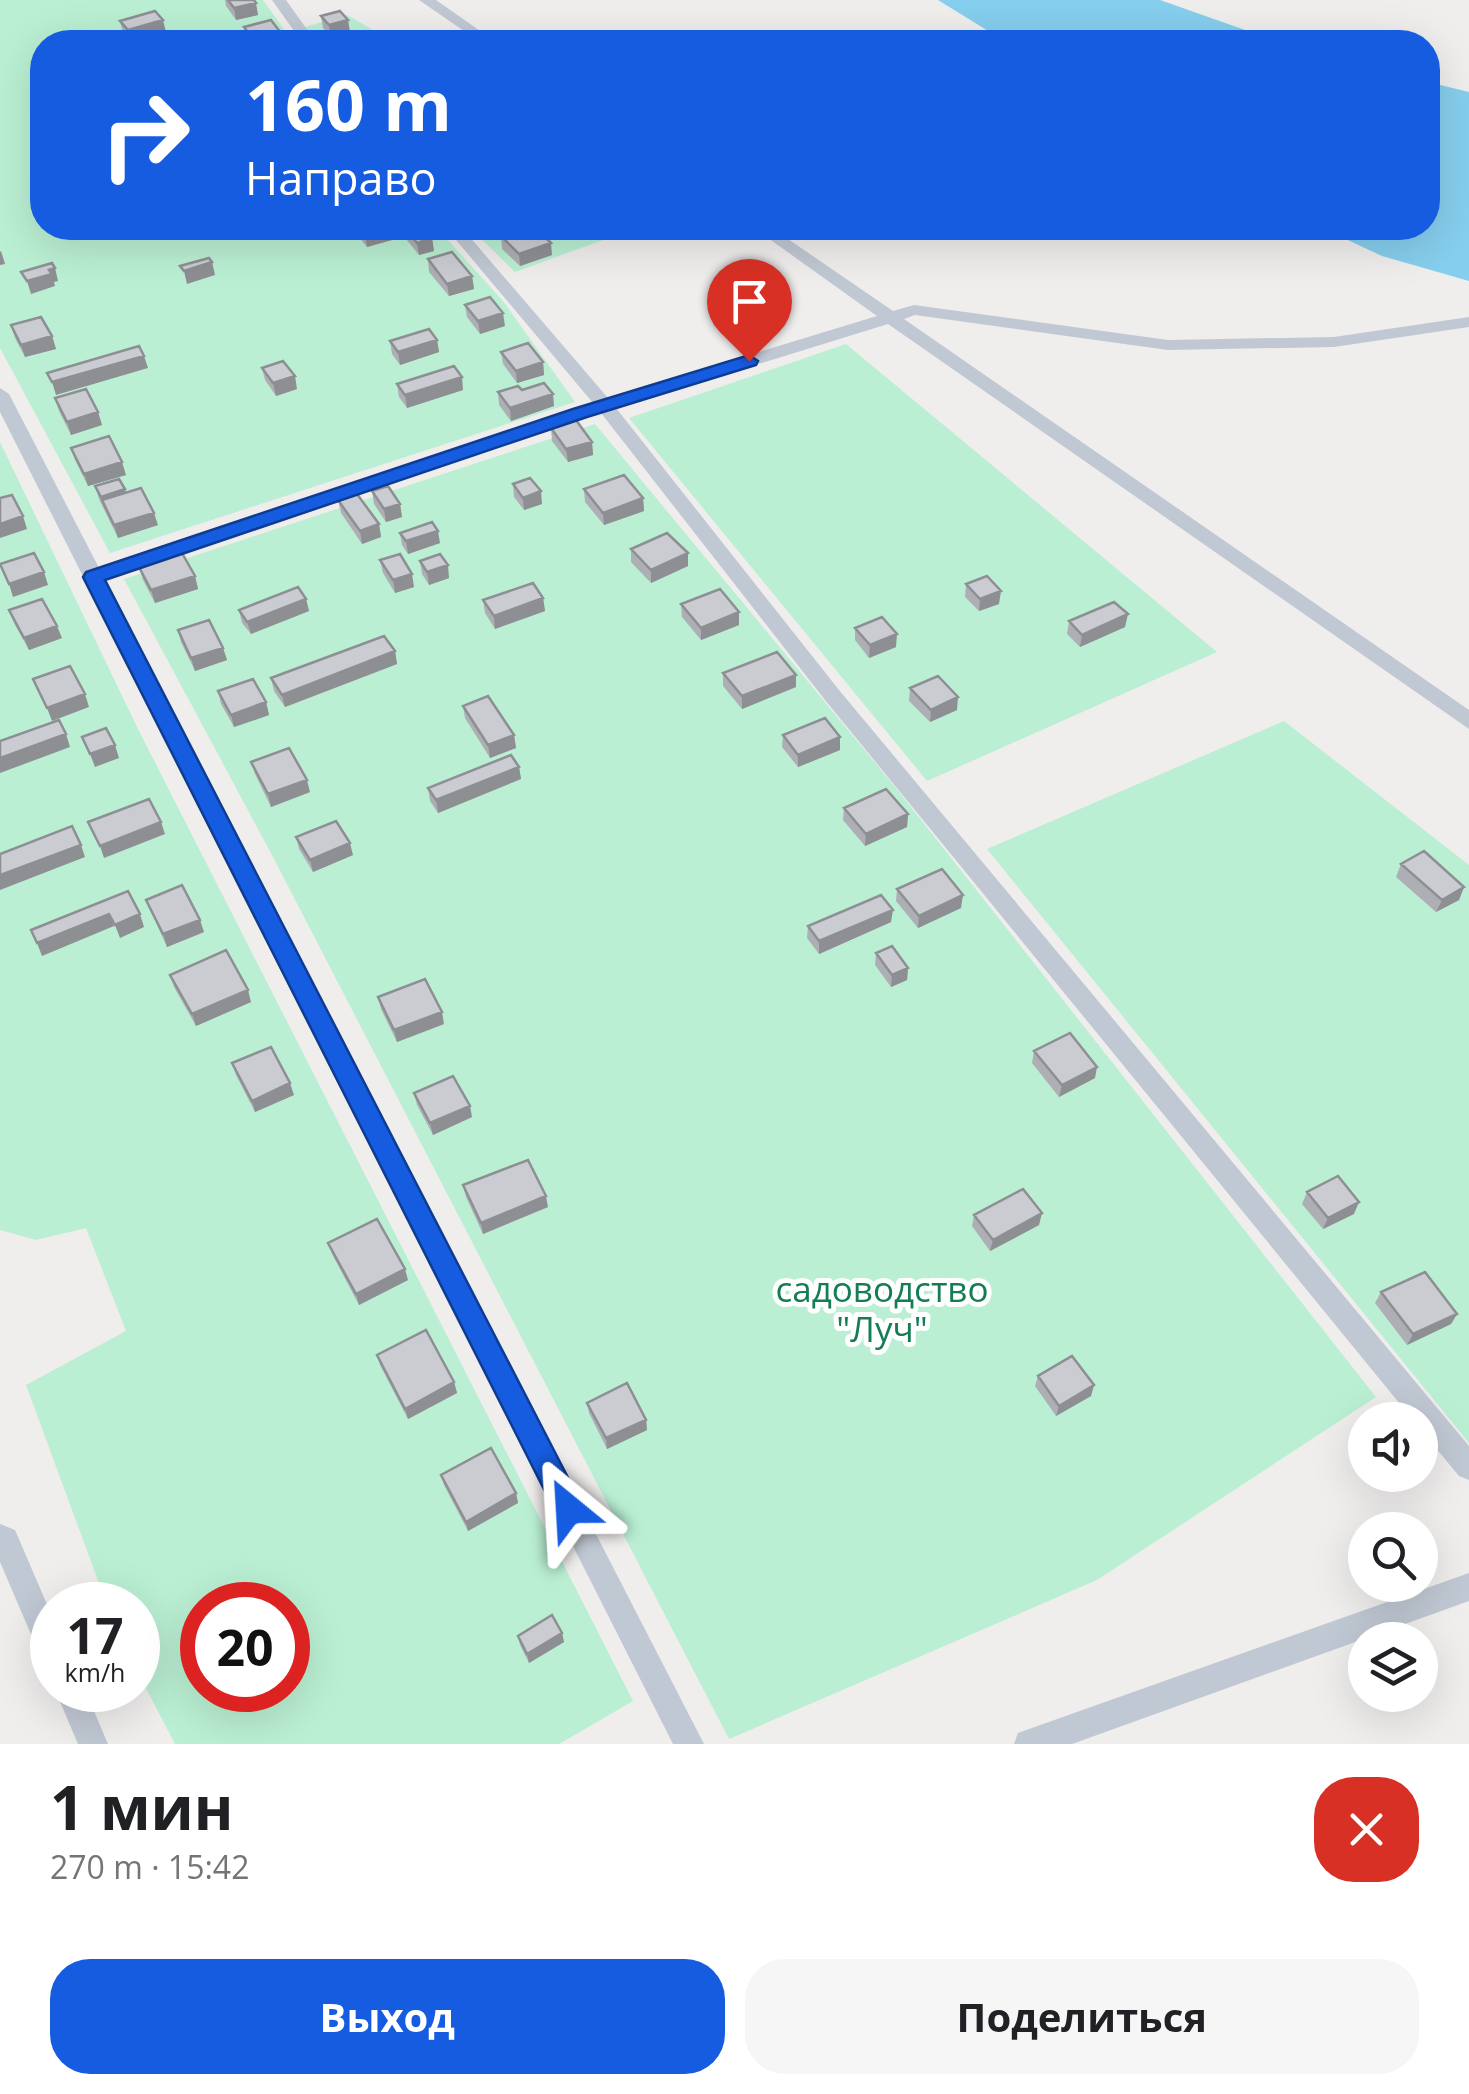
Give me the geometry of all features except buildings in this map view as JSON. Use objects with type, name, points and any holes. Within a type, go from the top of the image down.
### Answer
[{"type":"lane","points":[[279,0],[300,30]]},
{"type":"lane","points":[[426,0],[470,30]]},
{"type":"lane","points":[[464,240],[605,406],[832,695],[1469,1467]]},
{"type":"lane","points":[[780,240],[1469,721]]},
{"type":"lane","points":[[93,577],[605,406],[914,310],[1168,345],[1334,342],[1469,322]]},
{"type":"lane","points":[[0,394],[689,1744]]},
{"type":"lane","points":[[0,1538],[5,1540],[30,1599]]},
{"type":"lane","points":[[1029,1744],[1469,1587]]},
{"type":"lane","points":[[79,1712],[93,1744]]},
{"type":"green space","points":[[0,0],[263,0],[284,30],[30,30],[30,240],[448,240],[503,301],[575,402],[110,553],[0,348]]},
{"type":"green space","points":[[347,15],[373,30],[307,30],[305,27]]},
{"type":"green space","points":[[482,240],[603,240],[515,272]]},
{"type":"green space","points":[[846,344],[1217,652],[927,781],[629,418]]},
{"type":"green space","name":"садоводство \"Луч\"","points":[[595,424],[896,788],[1376,1397],[1368,1402],[1348,1402],[1348,1415],[1097,1580],[729,1739],[272,855],[124,579]]},
{"type":"green space","points":[[0,442],[138,729],[633,1701],[559,1744],[175,1744],[158,1712],[160,1582],[99,1582],[26,1385],[126,1331],[86,1228],[36,1240],[0,1230]]},
{"type":"green space","points":[[1284,721],[1469,865],[1469,1443],[1438,1402],[987,849]]},
{"type":"water","points":[[938,0],[1160,0],[1245,30],[987,30]]},
{"type":"water","points":[[1440,85],[1469,92],[1469,281],[1382,256],[1348,240],[1440,240]]},
{"type":"route","points":[[569,1509],[93,577],[580,413],[749,361]]}]
